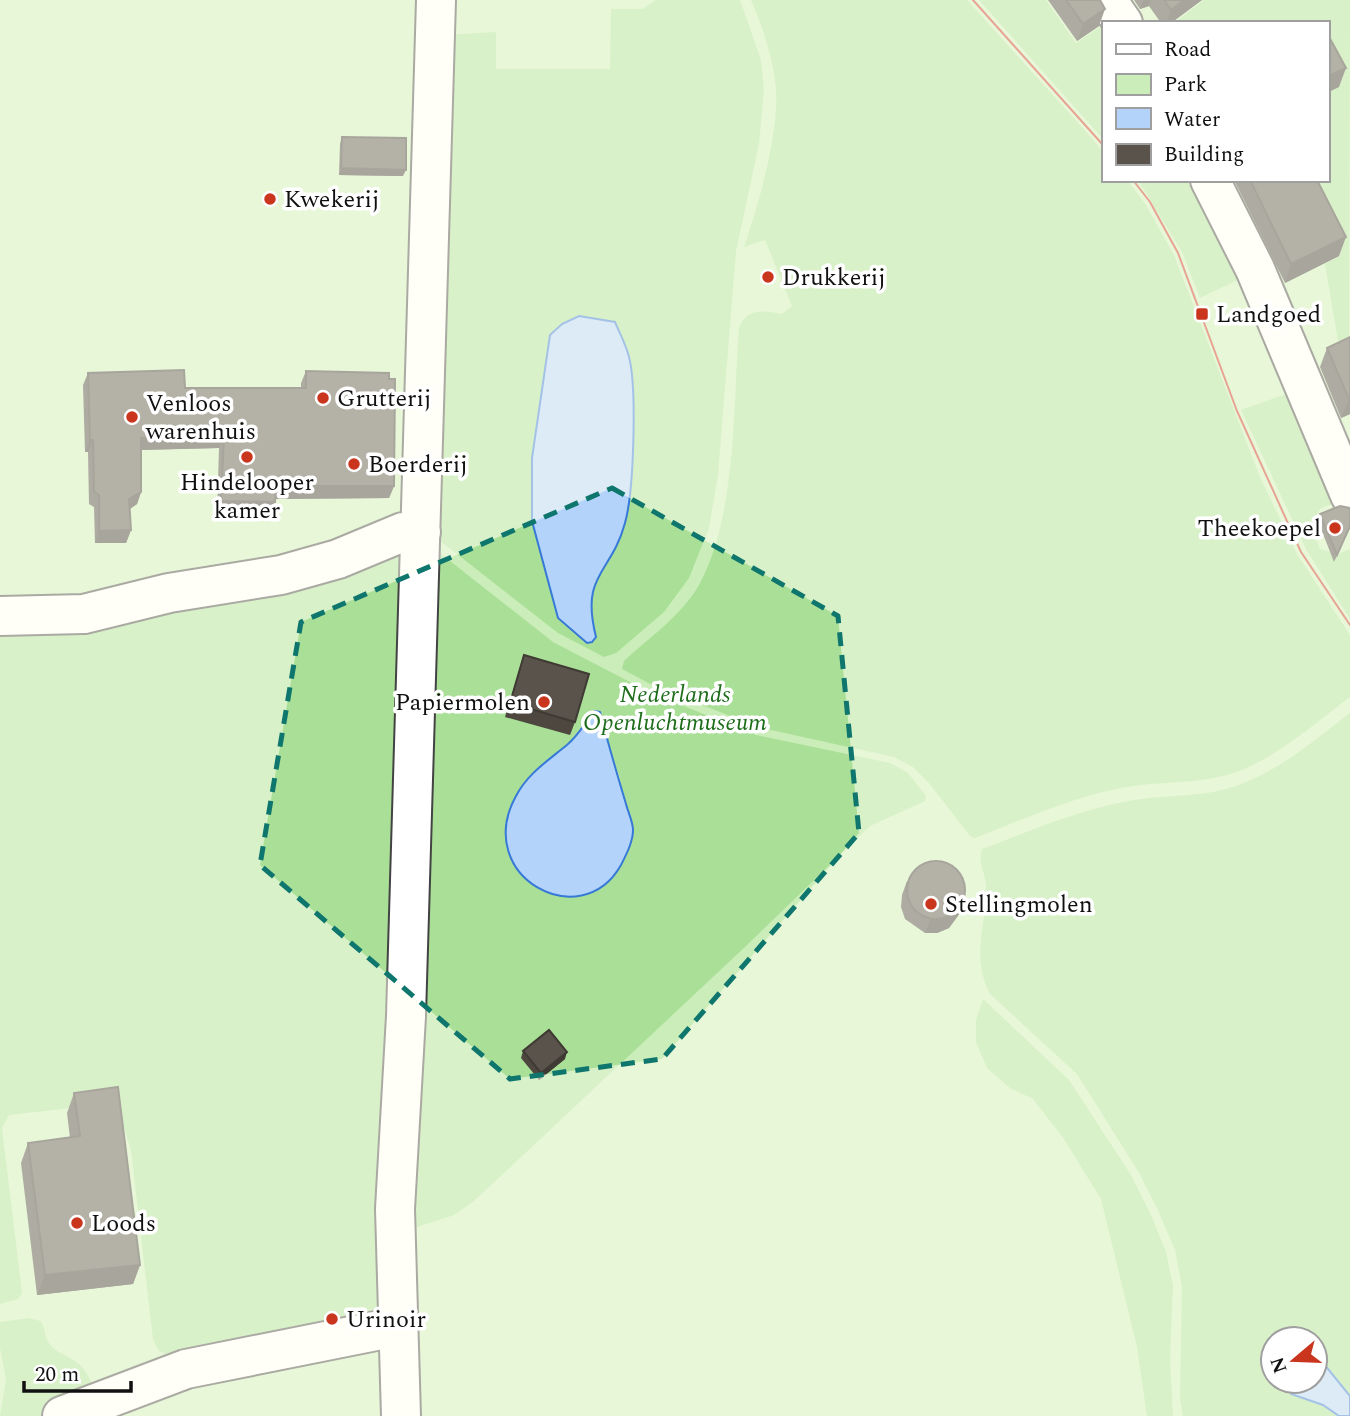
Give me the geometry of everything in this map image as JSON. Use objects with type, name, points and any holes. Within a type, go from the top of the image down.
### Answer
[{"type":"street","points":[[401,1416],[396,1327],[395,1209],[406,1016],[436,0]]},
{"type":"street","points":[[1107,0],[1122,21]]},
{"type":"street","points":[[1211,182],[1255,270],[1350,495]]},
{"type":"street","points":[[0,616],[84,614],[169,593],[281,575],[338,559],[403,532],[421,532]]},
{"type":"street","points":[[62,1416],[186,1368],[396,1327]]},
{"type":"highlighted area","points":[[612,488],[838,616],[859,833],[662,1059],[510,1079],[260,865],[301,622]]},
{"type":"green space","name":"Nederlands Openluchtmuseum","points":[[0,0],[1350,0],[1350,1416],[0,1416]]},
{"type":"green space","points":[[656,0],[740,0],[761,60],[764,89],[759,144],[736,251],[718,475],[709,528],[689,578],[664,612],[616,653],[604,657],[558,633],[434,536],[447,35],[496,32],[496,69],[610,69],[611,9],[642,9]],"holes":[[[579,316],[615,322],[628,353],[631,372],[634,415],[632,465],[625,523],[594,587],[592,616],[596,637],[558,618],[532,521],[550,335]]]},
{"type":"green space","points":[[751,0],[967,0],[1089,135],[1102,151],[1102,182],[1129,182],[1146,205],[1174,255],[1260,477],[1297,554],[1350,635],[1350,697],[1283,747],[1239,771],[1213,778],[1133,786],[1093,795],[1053,807],[975,838],[970,836],[929,783],[913,767],[894,757],[758,727],[654,686],[622,669],[624,661],[692,596],[711,557],[727,494],[739,328],[742,321],[757,312],[782,314],[792,306],[765,240],[744,247],[767,168],[776,106],[775,77]]},
{"type":"green space","points":[[979,0],[1046,0],[1076,43],[1102,26],[1102,138]]},
{"type":"green space","points":[[1204,0],[1350,0],[1349,353],[1338,341],[1325,264],[1340,256],[1303,182],[1329,182],[1329,21],[1177,21]]},
{"type":"green space","points":[[1139,182],[1200,182],[1248,275],[1200,298],[1182,252]]},
{"type":"green space","points":[[1295,391],[1341,500],[1320,509],[1311,525],[1320,549],[1338,554],[1350,549],[1350,619],[1306,549],[1241,410]]},
{"type":"green space","points":[[403,541],[385,1313],[173,1358],[158,1350],[153,1339],[131,1150],[122,1121],[107,1104],[9,1115],[2,1128],[22,1293],[18,1299],[0,1304],[0,625]]},
{"type":"green space","points":[[436,550],[553,642],[651,693],[756,735],[890,763],[908,773],[926,796],[925,801],[870,826],[474,1201],[454,1215],[414,1228],[414,1016]],"holes":[[[581,727],[612,756],[620,778],[629,846],[616,873],[593,891],[577,896],[560,896],[515,797],[533,773],[569,743]]]},
{"type":"green space","points":[[1350,713],[1350,1396],[1329,1370],[1329,1325],[1259,1325],[1259,1395],[1294,1395],[1323,1405],[1339,1416],[1183,1416],[1180,1398],[1182,1287],[1175,1250],[1138,1171],[1077,1074],[990,994],[984,980],[980,953],[986,901],[981,854],[982,849],[1095,809],[1134,800],[1230,788],[1286,761]]},
{"type":"green space","points":[[983,999],[1069,1080],[1131,1175],[1151,1215],[1166,1252],[1173,1286],[1170,1359],[1173,1416],[1147,1416],[1137,1347],[1101,1199],[1064,1139],[1033,1099],[1010,1088],[987,1068],[976,1042],[976,1020]]},
{"type":"green space","points":[[29,1318],[40,1321],[53,1348],[84,1369],[93,1390],[46,1416],[0,1416],[6,1379],[0,1348],[0,1322]]},
{"type":"water","points":[[579,316],[615,322],[629,357],[634,415],[632,465],[625,523],[594,587],[592,616],[596,637],[587,643],[558,618],[532,521],[532,458],[550,335],[562,324]]},
{"type":"water","points":[[595,711],[600,712],[631,820],[632,839],[621,865],[603,886],[582,895],[559,895],[537,887],[519,872],[508,851],[506,825],[516,796],[527,780],[572,741]]},
{"type":"water","points":[[1329,1370],[1350,1396],[1350,1416],[1339,1416],[1323,1405],[1294,1395],[1329,1395]]},
{"type":"building","points":[[1066,0],[1100,0],[1105,9],[1083,24]]},
{"type":"building","points":[[1164,0],[1184,0],[1171,10]]},
{"type":"building","points":[[1329,37],[1346,68],[1329,76]]},
{"type":"building","points":[[342,137],[406,138],[406,170],[341,168]]},
{"type":"building","points":[[1251,182],[1318,182],[1346,237],[1291,264]]},
{"type":"building","points":[[1350,337],[1350,398],[1349,399],[1327,348]]},
{"type":"building","points":[[184,370],[185,388],[306,388],[306,371],[389,373],[389,379],[395,379],[394,486],[276,486],[275,502],[221,501],[224,436],[141,438],[141,492],[129,499],[131,530],[99,531],[99,495],[94,492],[93,440],[90,440],[88,373]]},
{"type":"building","points":[[1340,506],[1350,508],[1350,526],[1337,555],[1320,514]]},
{"type":"building","points":[[524,655],[589,674],[575,722],[510,703]]},
{"type":"building","name":"Stellingmolen","points":[[930,861],[942,861],[957,869],[965,884],[965,896],[957,911],[942,919],[930,919],[915,911],[907,896],[907,884],[915,869]]},
{"type":"building","points":[[549,1030],[567,1052],[541,1073],[523,1051]]},
{"type":"building","points":[[118,1087],[140,1265],[45,1275],[28,1143],[80,1136],[74,1093]]},
{"type":"tram line","points":[[973,0],[1102,144]]},
{"type":"tram line","points":[[1135,182],[1150,202],[1178,253],[1237,411],[1301,552],[1350,625]]},
{"type":"place","name":"Kwekerij","points":[[270,199]]},
{"type":"place","name":"Drukkerij","points":[[768,277]]},
{"type":"place","name":"Landgoed","points":[[1202,314]]},
{"type":"place","name":"Grutterij","points":[[323,398]]},
{"type":"place","name":"Venloos warenhuis","points":[[132,417]]},
{"type":"place","name":"Hindelooper kamer","points":[[247,457]]},
{"type":"place","name":"Boerderij","points":[[354,464]]},
{"type":"place","name":"Theekoepel","points":[[1335,528]]},
{"type":"place","name":"Papiermolen","points":[[544,702]]},
{"type":"place","name":"Stellingmolen","points":[[931,904]]},
{"type":"place","name":"Loods","points":[[77,1223]]},
{"type":"place","name":"Urinoir","points":[[332,1319]]}]
